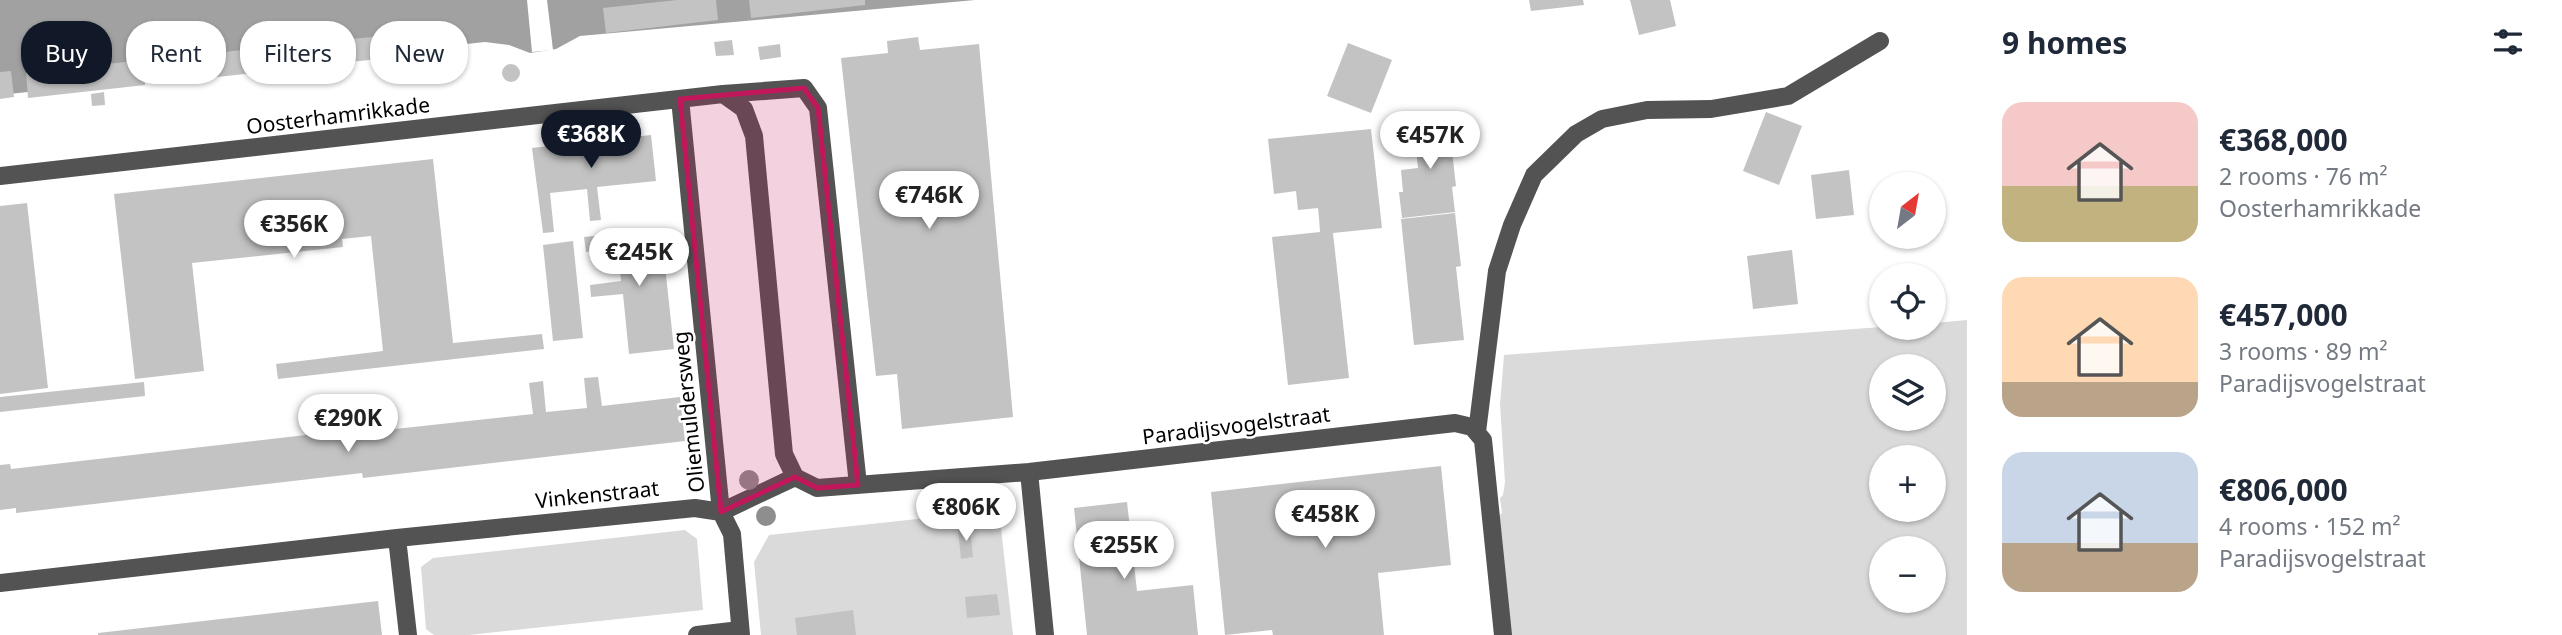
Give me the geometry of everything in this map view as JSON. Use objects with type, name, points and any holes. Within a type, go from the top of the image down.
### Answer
[{"type":"street","points":[[1503,635],[1483,440],[1477,432],[1497,271],[1512,225],[1534,175],[1576,134],[1602,119],[1647,110],[1711,109],[1788,96],[1880,41]]},
{"type":"street","points":[[680,99],[804,88],[818,108],[858,485]]},
{"type":"street","points":[[721,512],[795,477],[784,454],[754,136],[744,109],[723,94]]},
{"type":"street","name":"Oosterhamrikkade","points":[[0,176],[680,99]]},
{"type":"street","name":"Oliemuldersweg","points":[[680,99],[721,512],[732,534],[740,633]]},
{"type":"street","name":"Paradijsvogelstraat","points":[[795,477],[817,488],[1029,472],[1455,423],[1472,427],[1477,432]]},
{"type":"street","points":[[1029,472],[1045,635]]},
{"type":"street","name":"Vinkenstraat","points":[[0,583],[397,538],[695,508],[721,512]]},
{"type":"street","points":[[397,538],[408,635]]},
{"type":"street","points":[[698,635],[740,633]]},
{"type":"highlighted area","points":[[804,88],[818,108],[858,485],[817,488],[795,477],[721,512],[680,99]]},
{"type":"shaded area","points":[[0,0],[975,0],[580,36],[556,49],[530,53],[509,45],[485,42],[468,44],[468,21],[370,21],[370,55],[356,56],[356,21],[240,21],[240,69],[226,70],[226,21],[126,21],[126,81],[112,83],[112,21],[21,21],[21,84],[101,84],[0,95]]},
{"type":"shaded area","points":[[1967,320],[1967,635],[1511,635],[1499,516],[1502,513],[1500,498],[1505,482],[1500,404],[1504,355],[1869,328],[1869,340],[1946,340],[1946,322]]},
{"type":"shaded area","points":[[982,512],[1001,528],[1013,635],[761,635],[754,562],[769,535]]},
{"type":"shaded area","points":[[685,530],[697,539],[703,610],[469,635],[434,635],[426,629],[421,567],[433,558]]},
{"type":"pier","points":[[527,0],[547,0],[553,50],[532,52]]},
{"type":"building","points":[[677,0],[716,0],[718,20],[606,33],[603,8]]},
{"type":"building","points":[[749,0],[865,0],[865,5],[751,18]]},
{"type":"building","points":[[1529,0],[1583,0],[1584,5],[1531,11]]},
{"type":"building","points":[[1630,0],[1670,0],[1676,26],[1639,35]]},
{"type":"building","points":[[370,37],[370,60],[356,61],[356,39]]},
{"type":"building","points":[[918,37],[920,50],[979,44],[1013,417],[902,429],[897,374],[876,376],[841,58],[888,53],[887,41]]},
{"type":"building","points":[[732,40],[734,55],[716,56],[714,42]]},
{"type":"building","points":[[1348,43],[1392,60],[1371,113],[1327,96]]},
{"type":"building","points":[[780,44],[781,57],[760,60],[758,47]]},
{"type":"building","points":[[240,50],[240,75],[226,76],[226,52]]},
{"type":"building","points":[[126,62],[126,84],[145,85],[28,98],[27,84],[112,84],[112,63]]},
{"type":"building","points":[[511,64],[517,67],[520,73],[517,79],[511,82],[505,79],[502,73],[505,67]]},
{"type":"building","points":[[11,71],[14,97],[0,99],[0,72]]},
{"type":"building","points":[[104,92],[105,105],[92,106],[91,94]]},
{"type":"building","points":[[1766,112],[1802,126],[1779,185],[1743,171]]},
{"type":"building","points":[[1448,116],[1456,186],[1452,187],[1455,212],[1402,218],[1399,192],[1403,192],[1401,170],[1418,168],[1413,120]]},
{"type":"building","points":[[1371,129],[1382,228],[1333,233],[1349,378],[1288,385],[1272,237],[1320,232],[1319,218],[1318,208],[1298,210],[1296,191],[1274,194],[1268,139]]},
{"type":"building","points":[[651,135],[656,181],[597,187],[601,220],[590,221],[587,189],[550,193],[554,232],[543,233],[532,148]]},
{"type":"building","points":[[433,159],[453,343],[542,334],[544,349],[278,379],[276,364],[383,351],[371,236],[342,239],[343,247],[192,263],[204,371],[135,379],[114,194]]},
{"type":"building","points":[[1849,170],[1854,215],[1816,219],[1811,175]]},
{"type":"building","points":[[27,203],[48,388],[0,394],[0,206]]},
{"type":"building","points":[[1455,213],[1461,266],[1456,267],[1464,340],[1414,345],[1401,219]]},
{"type":"building","points":[[661,229],[674,349],[629,354],[623,294],[591,297],[590,285],[621,281],[618,248],[586,252],[584,237]]},
{"type":"building","points":[[573,241],[583,338],[553,341],[543,245]]},
{"type":"building","points":[[1792,250],[1798,304],[1753,309],[1747,256]]},
{"type":"building","points":[[598,377],[602,406],[680,397],[685,441],[363,478],[362,473],[16,513],[16,508],[0,510],[0,465],[10,464],[11,469],[357,429],[358,433],[533,414],[529,383],[543,381],[546,412],[587,408],[584,378]]},
{"type":"building","points":[[144,382],[145,396],[0,412],[0,397]]},
{"type":"building","points":[[1441,466],[1451,565],[1378,573],[1384,635],[1273,635],[1272,630],[1225,635],[1211,492]]},
{"type":"building","points":[[1127,502],[1137,591],[1193,585],[1198,635],[1087,635],[1074,508]]},
{"type":"building","points":[[970,527],[973,557],[961,559],[958,529]]},
{"type":"building","points":[[997,594],[1000,615],[967,618],[965,597]]},
{"type":"building","points":[[378,601],[382,635],[98,635],[98,633]]},
{"type":"building","points":[[853,610],[856,635],[797,635],[795,618]]}]
